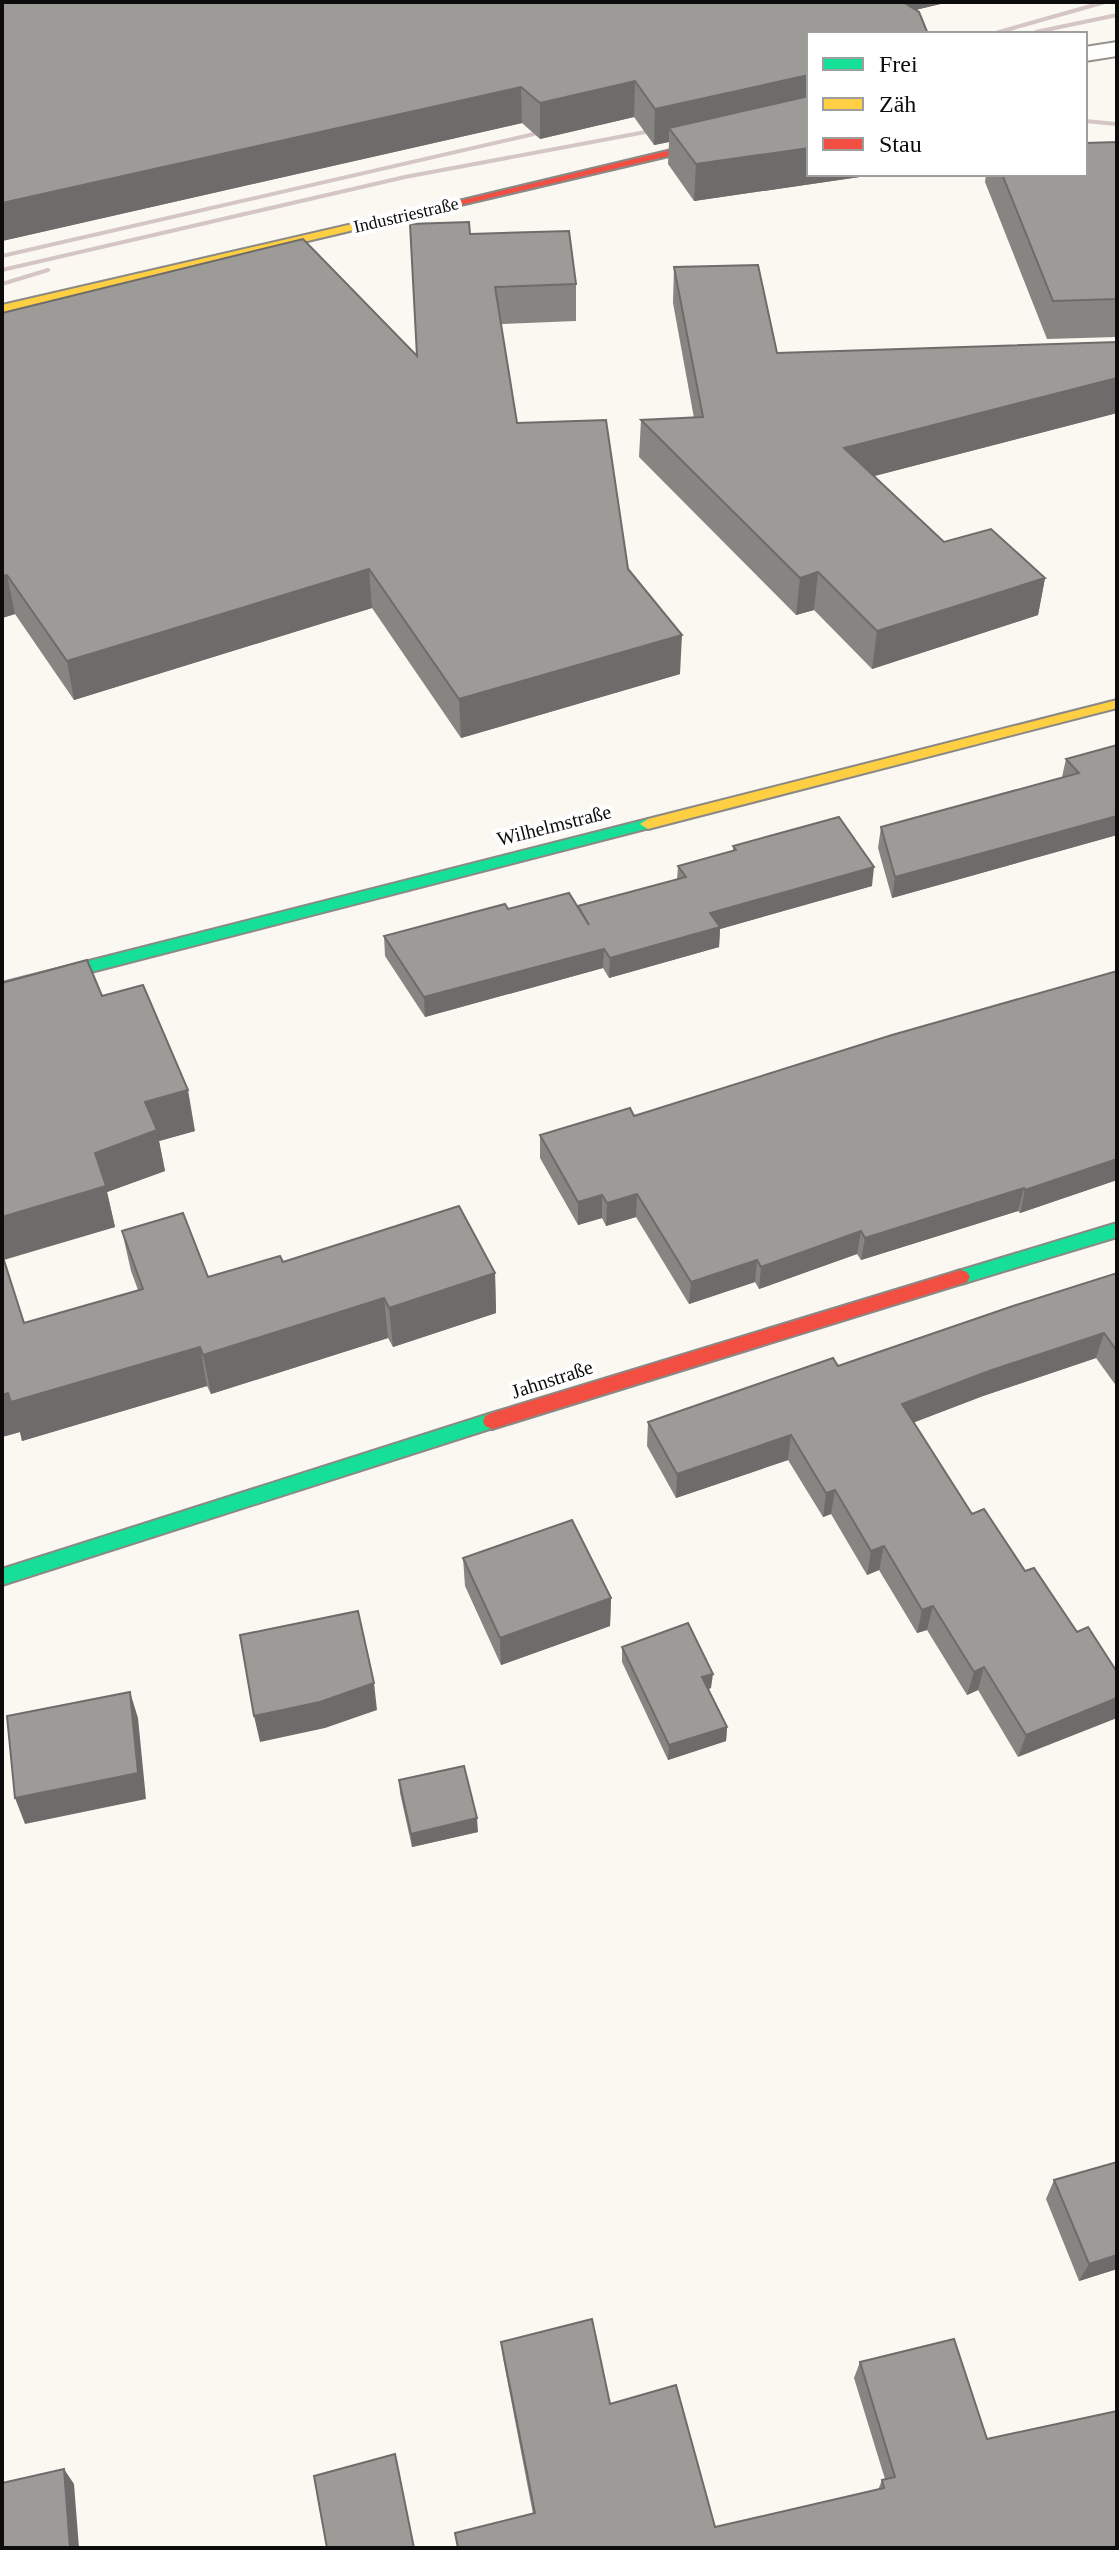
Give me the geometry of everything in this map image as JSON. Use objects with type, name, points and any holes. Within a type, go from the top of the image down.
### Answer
[{"type":"street","points":[[1087,54],[1117,49]]},
{"type":"street","name":"Industriestraße","points":[[2,309],[807,120]]},
{"type":"street","name":"Wilhelmstraße","points":[[2,989],[1117,704]]},
{"type":"street","name":"Jahnstraße","points":[[2,1577],[606,1385],[1117,1230]]},
{"type":"building","points":[[2,2],[903,2],[919,12],[927,32],[807,32],[807,75],[655,109],[635,81],[540,103],[521,87],[2,203]]},
{"type":"building","points":[[807,96],[807,148],[696,164],[669,128]]},
{"type":"building","points":[[1117,142],[1117,299],[1053,301],[1003,176],[1087,176],[1087,143]]},
{"type":"building","points":[[469,222],[470,234],[569,231],[576,284],[495,287],[517,423],[606,420],[628,569],[682,635],[459,699],[369,569],[67,661],[7,575],[2,576],[2,313],[303,239],[417,356],[410,224]]},
{"type":"building","points":[[758,265],[777,353],[1117,342],[1117,378],[844,448],[944,542],[991,529],[1045,578],[877,631],[818,572],[800,578],[641,420],[703,417],[674,267]]},
{"type":"building","points":[[1117,745],[1117,816],[895,877],[881,827],[1079,773],[1066,759]]},
{"type":"building","points":[[839,817],[874,867],[710,913],[720,927],[610,958],[604,949],[424,997],[384,936],[505,904],[508,909],[569,893],[589,925],[578,906],[686,877],[678,866],[736,850],[733,846]]},
{"type":"building","points":[[87,960],[102,996],[143,985],[188,1090],[145,1102],[157,1130],[95,1153],[106,1186],[2,1217],[2,983]]},
{"type":"building","points":[[1117,971],[1117,1159],[865,1238],[861,1231],[761,1267],[757,1260],[691,1282],[637,1194],[607,1203],[602,1195],[578,1202],[540,1135],[630,1108],[634,1116],[892,1035]]},
{"type":"building","points":[[459,1206],[495,1273],[389,1308],[384,1298],[203,1355],[200,1347],[11,1402],[8,1393],[2,1395],[2,1254],[24,1323],[143,1289],[122,1231],[183,1213],[208,1277],[280,1256],[283,1262]]},
{"type":"building","points":[[1117,1273],[1117,1351],[1104,1333],[902,1404],[972,1514],[984,1509],[1025,1571],[1034,1568],[1077,1632],[1088,1627],[1117,1672],[1117,1698],[1026,1735],[984,1667],[974,1672],[933,1606],[922,1610],[884,1546],[871,1551],[835,1490],[826,1493],[791,1435],[677,1474],[648,1422],[833,1358],[838,1366]]},
{"type":"building","points":[[572,1520],[611,1598],[500,1638],[463,1558]]},
{"type":"building","points":[[358,1611],[374,1683],[320,1702],[254,1716],[240,1635]]},
{"type":"building","points":[[688,1623],[713,1674],[702,1677],[727,1727],[669,1745],[622,1647]]},
{"type":"building","points":[[130,1692],[138,1773],[15,1798],[7,1716]]},
{"type":"building","points":[[464,1766],[477,1818],[411,1834],[399,1780]]},
{"type":"building","points":[[1117,2162],[1117,2255],[1089,2264],[1054,2180]]},
{"type":"building","points":[[592,2319],[610,2404],[676,2385],[715,2527],[884,2488],[882,2480],[895,2477],[860,2362],[954,2339],[987,2439],[1117,2411],[1117,2548],[458,2548],[455,2533],[535,2513],[501,2342]]},
{"type":"building","points":[[395,2454],[414,2548],[327,2548],[314,2476]]},
{"type":"building","points":[[64,2469],[70,2548],[2,2548],[2,2483]]},
{"type":"railway","points":[[999,32],[1105,2]]},
{"type":"railway","points":[[1036,32],[1117,15]]},
{"type":"railway","points":[[1087,121],[1117,124]]},
{"type":"railway","points":[[2,270],[405,177],[667,128]]},
{"type":"railway","points":[[2,256],[534,134]]},
{"type":"railway","points":[[2,284],[48,270]]},
{"type":"traffic: fast","points":[[2,989],[648,824]]},
{"type":"traffic: fast","points":[[961,1277],[1117,1230]]},
{"type":"traffic: fast","points":[[2,1577],[492,1421]]},
{"type":"traffic: slow","points":[[2,309],[452,204]]},
{"type":"traffic: slow","points":[[648,824],[1117,704]]},
{"type":"traffic: jam","points":[[452,204],[807,120]]},
{"type":"traffic: jam","points":[[492,1421],[961,1277]]}]
